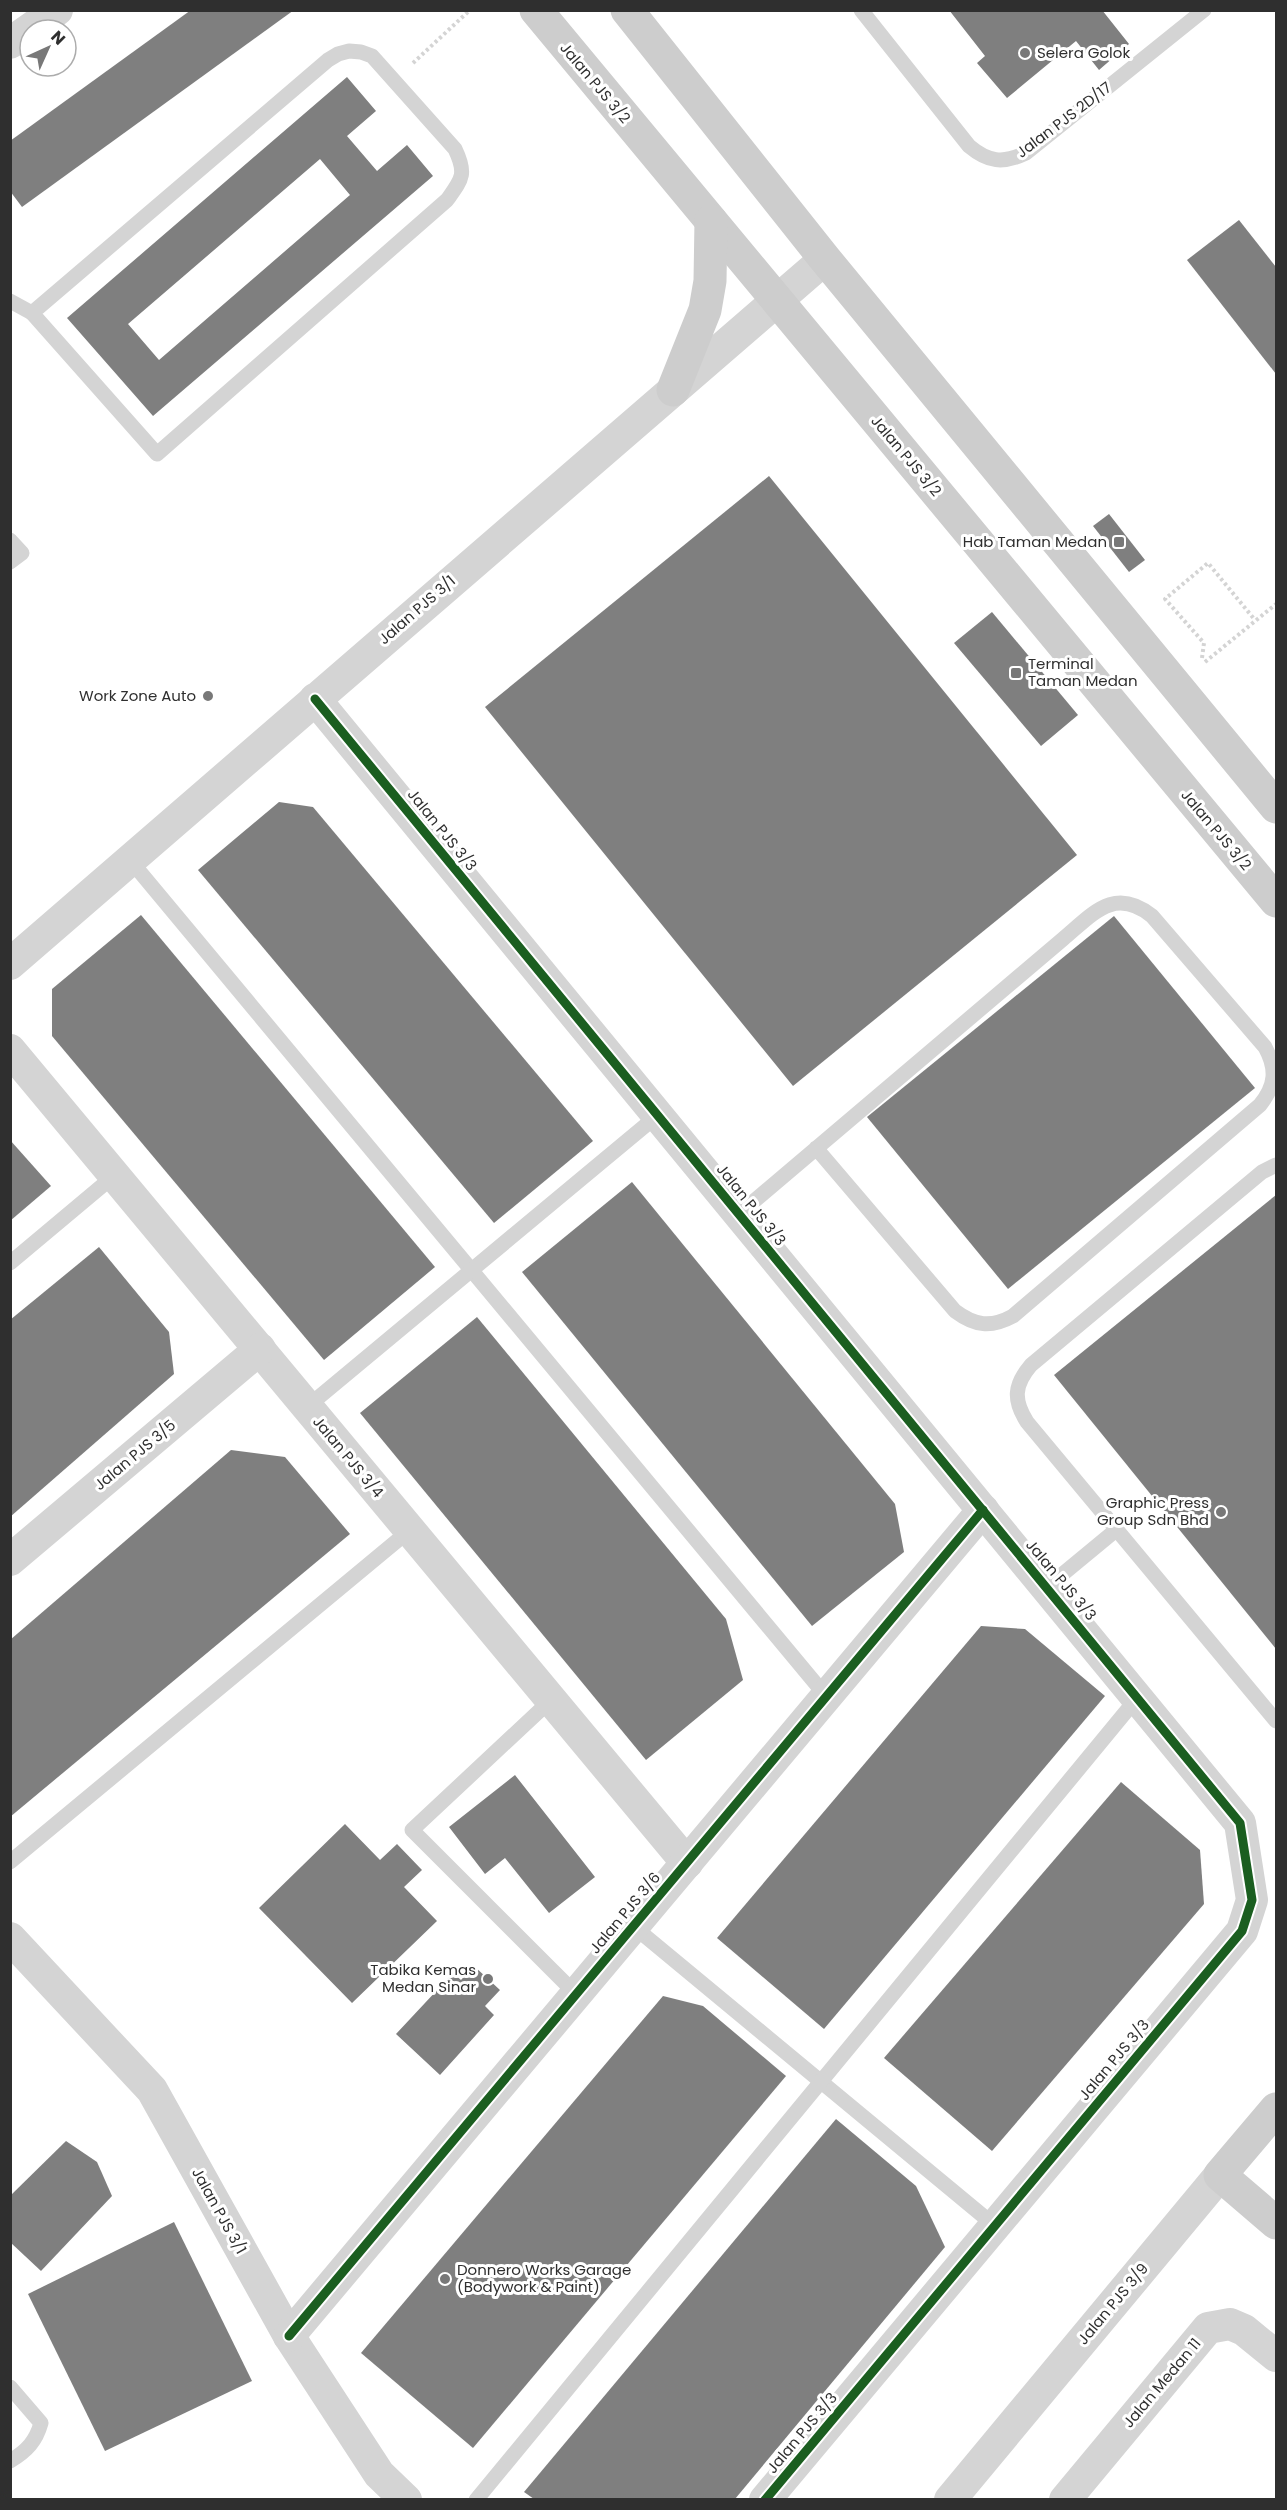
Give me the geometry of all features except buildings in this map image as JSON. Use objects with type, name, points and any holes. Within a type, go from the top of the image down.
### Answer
[{"type":"main road","name":"Jalan PJS 3/2","points":[[536,10],[1276,901]]},
{"type":"main road","points":[[627,10],[825,259],[1276,807]]},
{"type":"main road","points":[[673,390],[705,310],[710,281],[711,222]]},
{"type":"main road","name":"Jalan PJS 3/9","points":[[1220,2175],[1276,2109]]},
{"type":"main road","points":[[1220,2175],[1276,2223]]},
{"type":"street","points":[[10,43],[57,10]]},
{"type":"street","name":"Jalan PJS 3/1","points":[[10,964],[825,259]]},
{"type":"street","name":"Jalan PJS 3/3","points":[[315,699],[1240,1823],[1252,1900],[1242,1931],[765,2499]]},
{"type":"street","name":"Jalan PJS 3/4","points":[[10,1050],[687,1863]]},
{"type":"street","name":"Jalan PJS 3/5","points":[[10,1560],[260,1349]]},
{"type":"street","name":"Jalan PJS 3/6","points":[[289,2336],[983,1510]]},
{"type":"street","name":"Jalan PJS 3/1","points":[[10,1938],[152,2090],[289,2336],[379,2474],[406,2499]]},
{"type":"street","name":"Jalan PJS 3/9","points":[[962,2496],[1220,2175]]},
{"type":"street","name":"Jalan Medan 11","points":[[1065,2499],[1208,2328],[1230,2324],[1244,2330],[1276,2356]]},
{"type":"lane","name":"Jalan PJS 2D/17","points":[[861,10],[969,146],[981,156],[996,161],[1012,159],[1026,153],[1204,10]]},
{"type":"lane","points":[[10,301],[32,313],[157,454],[438,208],[457,186],[464,166],[455,149],[372,56],[361,52],[338,54],[328,60],[32,313]]},
{"type":"lane","points":[[10,540],[22,553],[10,562]]},
{"type":"lane","points":[[130,860],[826,1696]]},
{"type":"lane","points":[[740,1213],[1063,939],[1109,903],[1125,902],[1140,906],[1152,916],[1265,1047],[1272,1061],[1274,1077],[1270,1092],[1260,1105],[1013,1316],[999,1323],[983,1325],[968,1321],[955,1311],[816,1149]]},
{"type":"lane","points":[[307,1407],[658,1115]]},
{"type":"lane","points":[[1276,1165],[1262,1172],[1031,1365],[1021,1378],[1017,1393],[1018,1409],[1027,1422],[1276,1721]]},
{"type":"lane","points":[[10,1263],[115,1175]]},
{"type":"lane","points":[[10,1862],[410,1530]]},
{"type":"lane","points":[[1047,1587],[1116,1530]]},
{"type":"lane","points":[[476,2499],[1138,1697]]},
{"type":"lane","points":[[551,1700],[412,1830],[576,1994]]},
{"type":"lane","points":[[633,1926],[994,2226]]},
{"type":"lane","points":[[10,2387],[42,2423],[37,2438],[23,2453],[10,2461]]},
{"type":"path","points":[[394,80],[470,10]]},
{"type":"path","points":[[1255,620],[1208,563],[1165,599],[1203,643],[1201,666],[1276,604]]},
{"type":"cycle path","points":[[315,699],[1240,1823],[1252,1900],[1242,1931],[765,2500]]},
{"type":"cycle path","points":[[289,2336],[983,1510]]},
{"type":"place","name":"Selera Golok","points":[[1025,53]]},
{"type":"place","name":"Hab Taman Medan","points":[[1119,542]]},
{"type":"place","name":"Terminal Taman Medan","points":[[1016,673]]},
{"type":"place","name":"Work Zone Auto","points":[[208,696]]},
{"type":"place","name":"Graphic Press Group Sdn Bhd","points":[[1221,1512]]},
{"type":"place","name":"Tabika Kemas Medan Sinar","points":[[488,1979]]},
{"type":"place","name":"Donnero Works Garage (Bodywork & Paint)","points":[[445,2279]]}]
